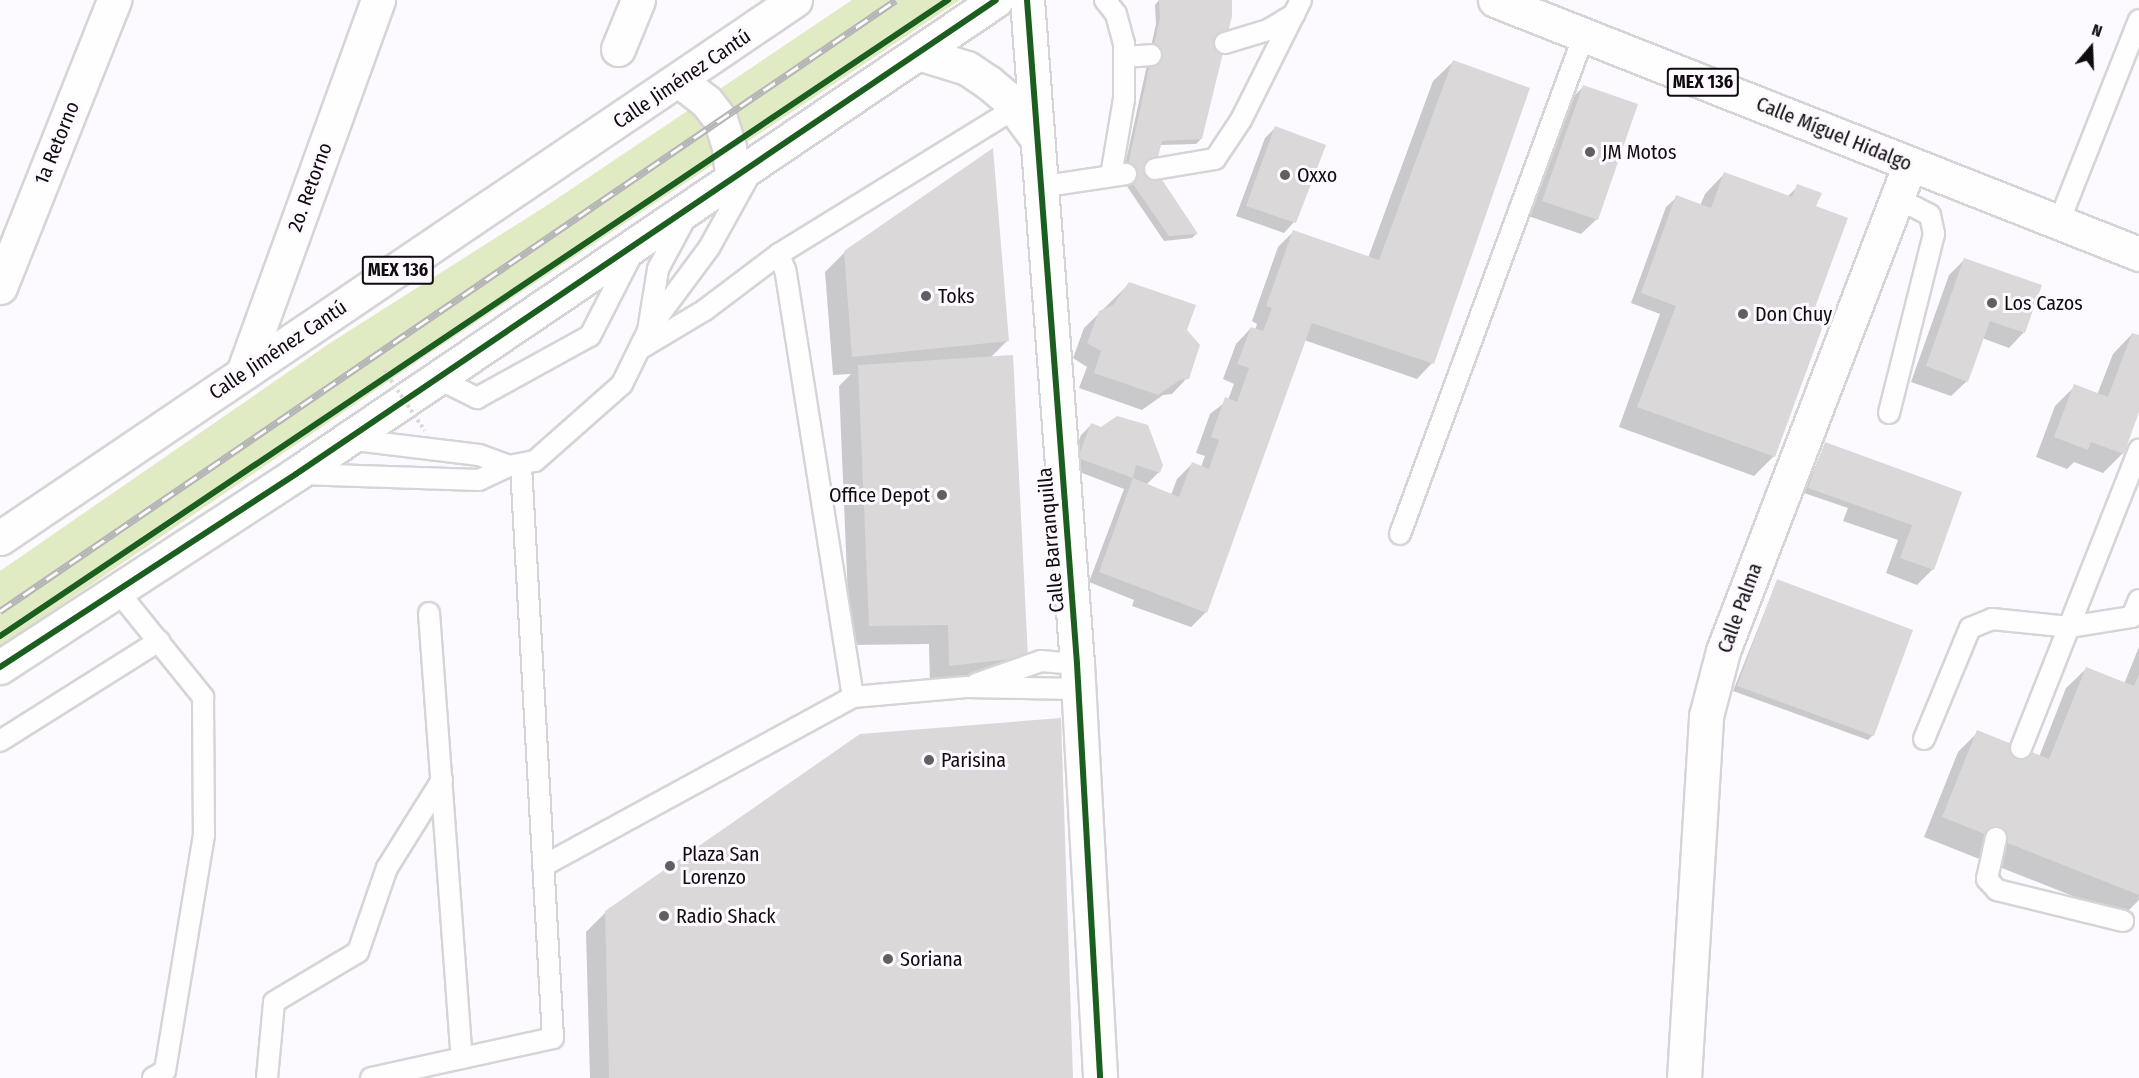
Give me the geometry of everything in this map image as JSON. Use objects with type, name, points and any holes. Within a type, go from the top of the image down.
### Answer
[{"type":"main road","name":"1a Retorno","points":[[0,287],[114,0]]},
{"type":"main road","name":"2o. Retorno","points":[[243,373],[378,0]]},
{"type":"main road","points":[[618,49],[638,0]]},
{"type":"main road","name":"Calle Jiménez Cantú","points":[[0,538],[680,81],[795,0]]},
{"type":"main road","points":[[0,667],[347,440],[996,0]]},
{"type":"main road","name":"Calle Barranquilla","points":[[1027,0],[1035,136],[1078,677],[1100,1078]]},
{"type":"main road","name":"Calle Míguel Hidalgo","points":[[1495,0],[2139,254]]},
{"type":"main road","points":[[918,53],[967,68],[1015,108],[1035,136]]},
{"type":"main road","points":[[680,81],[706,101],[720,119],[729,147],[745,168]]},
{"type":"main road","name":"Calle Palma","points":[[1684,1078],[1706,716],[1723,651],[1910,164]]},
{"type":"lane","points":[[1039,187],[1118,175],[1124,99],[1124,57],[1116,14],[1105,0]]},
{"type":"lane","points":[[1225,43],[1268,30],[1298,7]]},
{"type":"lane","points":[[1155,169],[1215,159],[1241,120],[1298,7]]},
{"type":"lane","points":[[2059,222],[2139,20]]},
{"type":"lane","points":[[1400,534],[1584,35]]},
{"type":"lane","points":[[1124,57],[1151,55]]},
{"type":"lane","points":[[644,340],[705,310],[779,254],[1015,108]]},
{"type":"lane","points":[[296,474],[479,480],[535,461],[622,384],[644,340],[709,248],[745,168]]},
{"type":"lane","points":[[1889,413],[1934,234],[1930,215],[1897,198]]},
{"type":"lane","points":[[644,340],[658,269],[693,204]]},
{"type":"lane","points":[[437,378],[477,398],[590,336],[638,242]]},
{"type":"lane","points":[[779,254],[785,270],[853,697]]},
{"type":"lane","points":[[347,440],[479,455],[515,466]]},
{"type":"lane","points":[[2021,748],[2139,450]]},
{"type":"lane","points":[[371,1078],[553,1038],[515,466]]},
{"type":"lane","points":[[116,589],[203,698],[204,835],[165,1071],[153,1078]]},
{"type":"lane","points":[[1924,739],[1970,628],[1992,619],[2068,627],[2132,616],[2139,600]]},
{"type":"lane","points":[[429,613],[462,1058]]},
{"type":"lane","points":[[0,741],[159,641]]},
{"type":"lane","points":[[967,687],[1041,662],[1078,677]]},
{"type":"lane","points":[[543,866],[853,697],[1078,677]]},
{"type":"lane","points":[[267,1078],[274,1002],[358,952],[387,868],[442,780]]},
{"type":"lane","points":[[1996,838],[1987,879],[1996,890],[2123,921]]},
{"type":"path","points":[[384,370],[425,431]]},
{"type":"path","points":[[382,381],[392,375]]},
{"type":"green space","points":[[852,0],[960,0],[424,357],[0,647],[0,571],[330,343],[549,204]]},
{"type":"building","points":[[1159,0],[1232,0],[1232,16],[1202,139],[1162,141],[1155,169],[1198,234],[1169,236],[1126,174],[1160,18]]},
{"type":"building","points":[[1453,60],[1530,88],[1434,364],[1312,323],[1207,613],[1099,572],[1133,478],[1179,497],[1192,462],[1209,469],[1219,440],[1211,437],[1225,397],[1237,402],[1249,368],[1237,364],[1251,327],[1263,331],[1272,308],[1266,306],[1293,230],[1379,260]]},
{"type":"building","name":"JM Motos","points":[[1583,85],[1638,104],[1598,220],[1542,201]]},
{"type":"building","name":"Oxxo","points":[[1275,126],[1326,145],[1296,223],[1246,206]]},
{"type":"building","name":"Toks","points":[[993,148],[1009,341],[852,357],[844,251]]},
{"type":"building","name":"Don Chuy","points":[[1724,172],[1792,197],[1797,184],[1822,193],[1816,206],[1848,218],[1810,321],[1823,326],[1775,457],[1637,407],[1676,306],[1641,293],[1676,195],[1711,208]]},
{"type":"building","name":"Los Cazos","points":[[1964,258],[2042,285],[2025,333],[1990,321],[1968,382],[1926,366]]},
{"type":"building","points":[[1129,282],[1196,305],[1187,330],[1200,345],[1189,379],[1180,380],[1158,395],[1094,373],[1101,351],[1087,343],[1099,311],[1113,305]]},
{"type":"building","points":[[2132,333],[2139,335],[2139,412],[2124,454],[2091,442],[2088,450],[2054,437],[2074,384],[2108,397]]},
{"type":"building","name":"Office Depot","points":[[1013,355],[1028,657],[949,666],[948,625],[869,626],[858,365]]},
{"type":"building","points":[[1117,416],[1148,425],[1163,465],[1160,473],[1136,465],[1133,478],[1078,458],[1091,423],[1101,427]]},
{"type":"building","points":[[1825,442],[1962,492],[1934,570],[1900,558],[1912,525],[1808,488]]},
{"type":"building","points":[[1777,579],[1913,630],[1874,736],[1737,686]]},
{"type":"building","points":[[2086,667],[2134,686],[2139,674],[2139,895],[1942,817],[1977,730],[2049,759]]},
{"type":"building","name":"Soriana","points":[[1061,718],[1073,1078],[609,1078],[605,911],[860,734]]},
{"type":"railway","points":[[0,611],[896,0]]},
{"type":"cycle path","points":[[0,636],[948,0]]},
{"type":"cycle path","points":[[0,667],[296,474],[996,0]]},
{"type":"cycle path","points":[[1027,0],[1077,664],[1100,1078]]},
{"type":"place","name":"JM Motos","points":[[1590,152]]},
{"type":"place","name":"Oxxo","points":[[1285,175]]},
{"type":"place","name":"Toks","points":[[926,296]]},
{"type":"place","name":"Los Cazos","points":[[1992,303]]},
{"type":"place","name":"Don Chuy","points":[[1743,314]]},
{"type":"place","name":"Office Depot","points":[[942,495]]},
{"type":"place","name":"Parisina","points":[[929,760]]},
{"type":"place","name":"Plaza San Lorenzo","points":[[670,866]]},
{"type":"place","name":"Radio Shack","points":[[664,916]]},
{"type":"place","name":"Soriana","points":[[888,959]]}]
